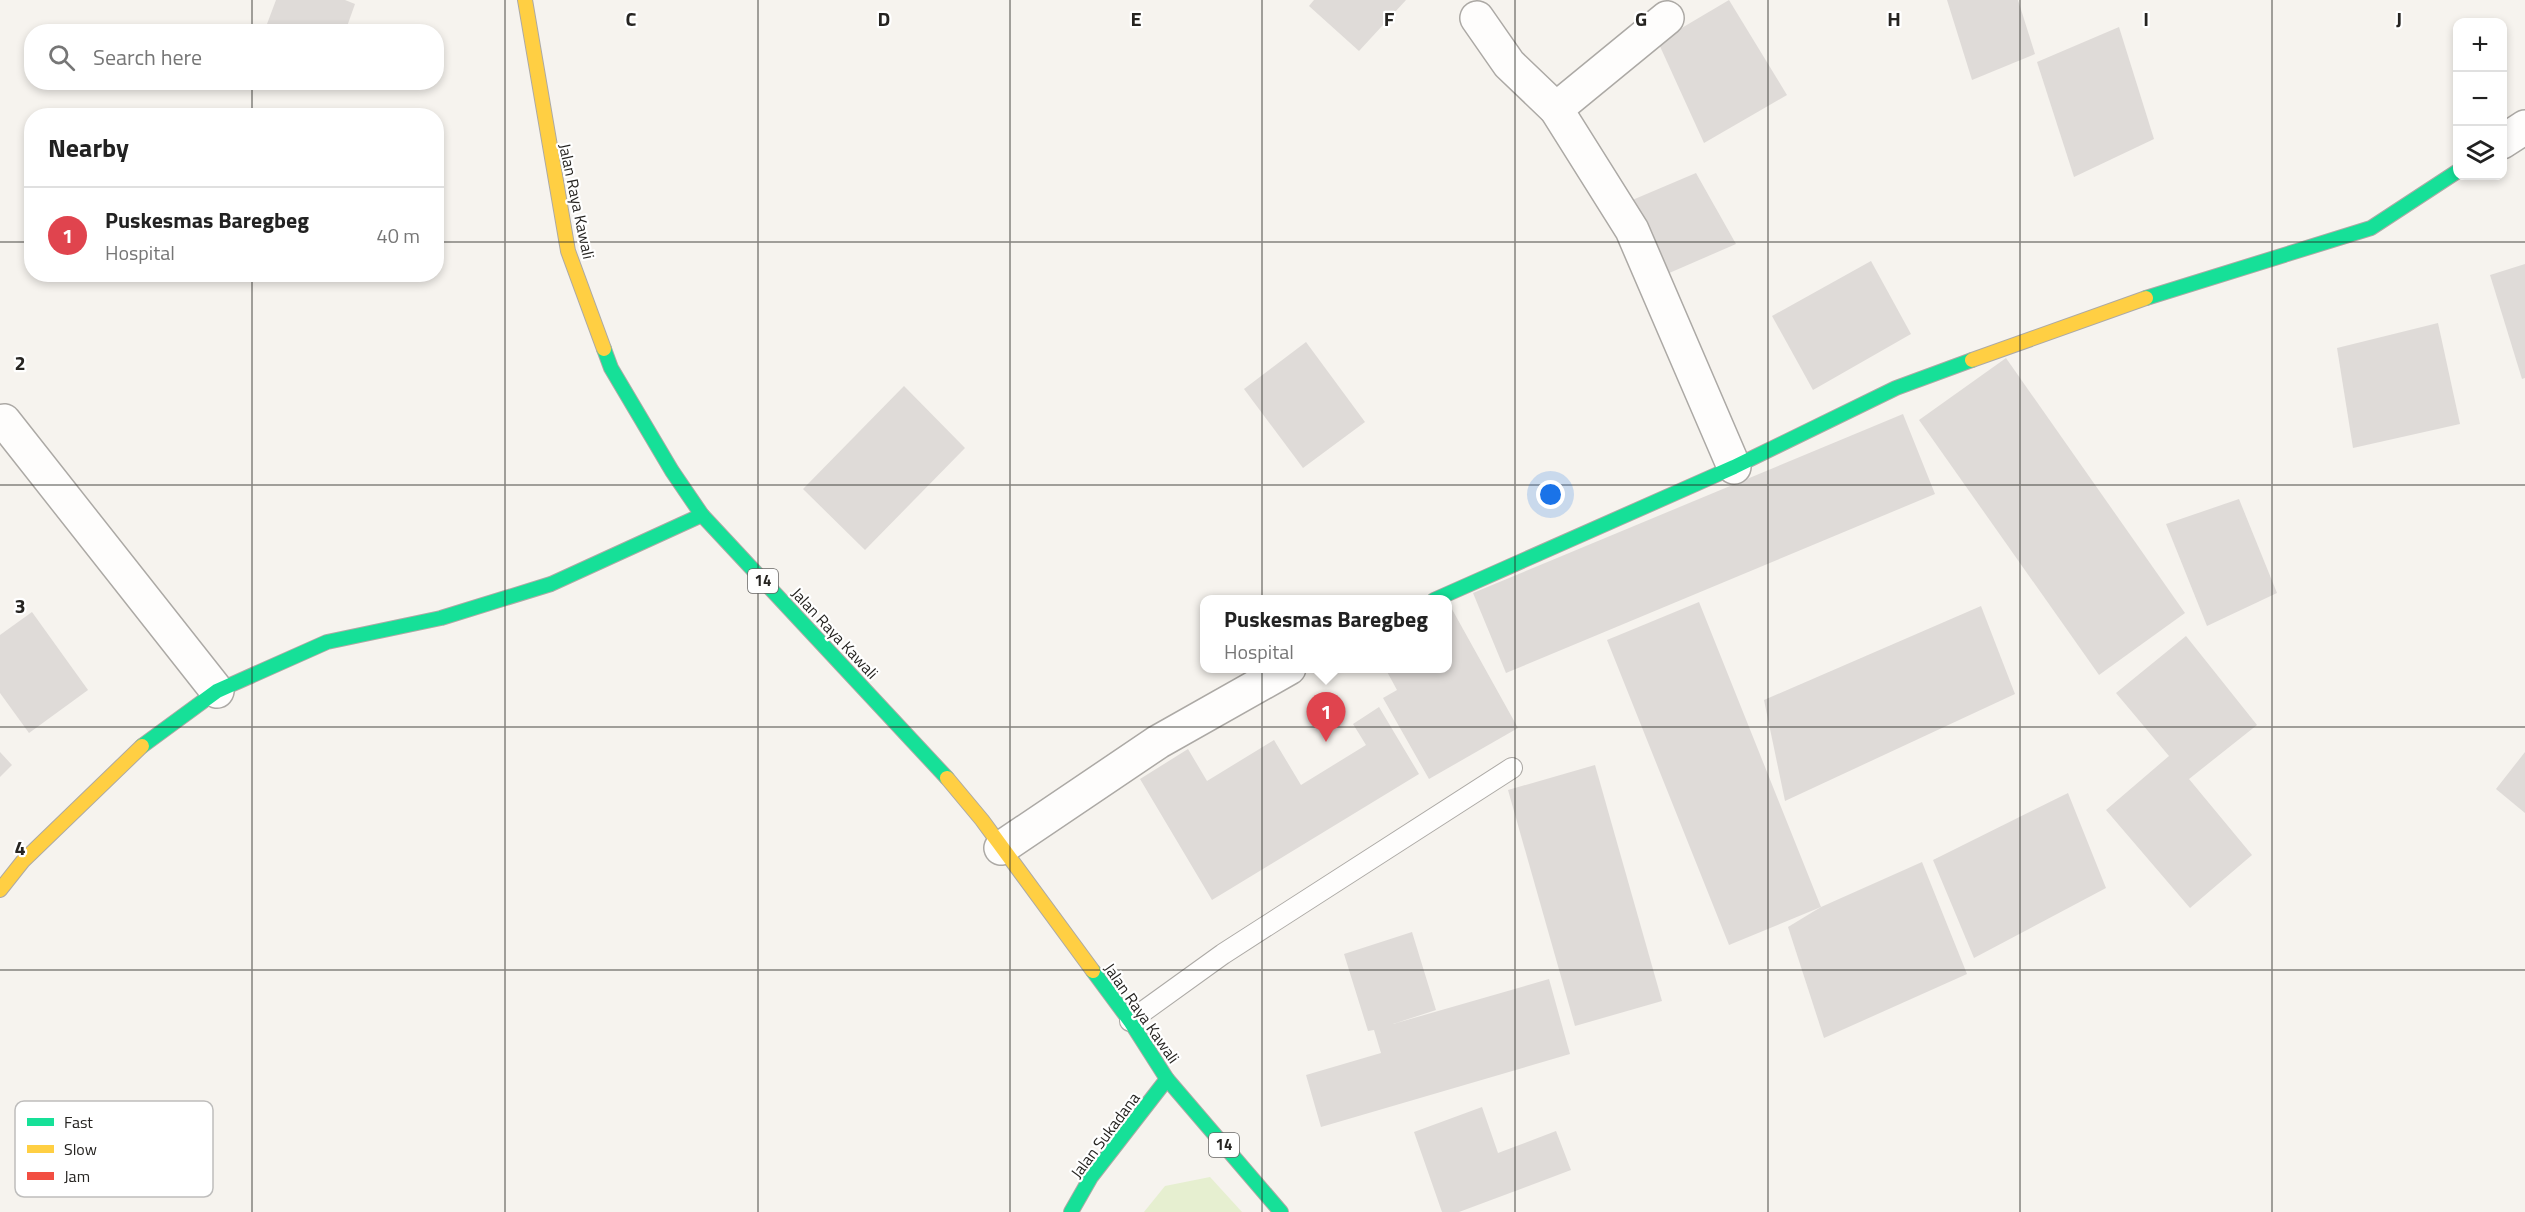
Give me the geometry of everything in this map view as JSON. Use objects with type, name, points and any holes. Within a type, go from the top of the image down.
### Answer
[{"type":"main road","name":"Jalan Raya Kawali","points":[[525,0],[568,251],[611,368],[672,471],[702,515],[933,761],[982,820],[1130,1020],[1167,1079],[1281,1212]]},
{"type":"main road","points":[[1445,595],[1734,467],[1896,388],[2110,309],[2371,228],[2453,174]]},
{"type":"main road","points":[[0,890],[23,861],[139,748],[217,691],[327,642],[441,618],[551,584],[702,515]]},
{"type":"main road","name":"Jalan Sukadana","points":[[1071,1212],[1091,1177],[1167,1079]]},
{"type":"street","points":[[1476,18],[1509,64],[1556,109],[1632,230],[1734,467]]},
{"type":"street","points":[[1556,109],[1667,18]]},
{"type":"street","points":[[2507,139],[2525,127]]},
{"type":"street","points":[[4,421],[217,691]]},
{"type":"street","points":[[1001,848],[1158,742],[1282,673]]},
{"type":"lane","points":[[1130,1020],[1223,954],[1512,768]]},
{"type":"green space","points":[[1210,1177],[1242,1212],[1144,1212],[1165,1186]]},
{"type":"building","points":[[276,0],[345,0],[355,4],[348,24],[267,24]]},
{"type":"building","points":[[1314,0],[1406,0],[1359,51],[1309,6]]},
{"type":"building","points":[[1729,0],[1787,95],[1704,143],[1658,42]]},
{"type":"building","points":[[1947,0],[2018,0],[2035,54],[1972,80]]},
{"type":"building","points":[[2119,27],[2154,139],[2074,177],[2037,62]]},
{"type":"building","points":[[1696,173],[1736,244],[1667,274],[1630,201]]},
{"type":"building","points":[[1871,261],[1911,334],[1813,390],[1772,316]]},
{"type":"building","points":[[2525,264],[2525,378],[2522,379],[2490,275]]},
{"type":"building","points":[[2438,323],[2460,424],[2353,448],[2337,348]]},
{"type":"building","points":[[1306,342],[1365,422],[1303,468],[1244,389]]},
{"type":"building","points":[[2006,358],[2185,613],[2099,675],[1919,420]]},
{"type":"building","points":[[904,386],[965,448],[865,550],[803,489]]},
{"type":"building","points":[[1903,414],[1935,494],[1506,673],[1473,593]]},
{"type":"building","points":[[2239,499],[2277,593],[2207,626],[2166,524]]},
{"type":"building","points":[[1699,602],[1821,907],[1729,945],[1607,640]]},
{"type":"building","points":[[1981,606],[2015,694],[1785,801],[1764,700]]},
{"type":"building","points":[[1452,609],[1518,728],[1429,779],[1383,698],[1397,690],[1388,673],[1452,673]]},
{"type":"building","points":[[32,612],[88,690],[29,733],[0,693],[0,635]]},
{"type":"building","points":[[2186,636],[2257,725],[2189,779],[2252,855],[2190,908],[2106,810],[2169,756],[2116,693]]},
{"type":"building","points":[[1379,707],[1419,774],[1212,900],[1140,779],[1188,749],[1207,781],[1274,740],[1301,785],[1366,745],[1353,724]]},
{"type":"building","points":[[0,752],[12,765],[0,777]]},
{"type":"building","points":[[2525,752],[2525,813],[2496,789]]},
{"type":"building","points":[[1595,765],[1662,1001],[1575,1026],[1508,790]]},
{"type":"building","points":[[2068,793],[2106,888],[1974,958],[1933,860]]},
{"type":"building","points":[[1922,862],[1967,974],[1824,1038],[1788,927],[1821,907]]},
{"type":"building","points":[[1412,932],[1436,1010],[1393,1024],[1549,979],[1570,1054],[1321,1127],[1306,1075],[1381,1053],[1374,1030],[1368,1031],[1344,954]]},
{"type":"building","points":[[1482,1107],[1498,1153],[1556,1131],[1571,1170],[1459,1212],[1442,1212],[1414,1132]]},
{"type":"traffic: fast","points":[[2146,298],[2371,228],[2453,174]]},
{"type":"traffic: fast","points":[[604,349],[611,368],[672,471],[702,515],[947,778]]},
{"type":"traffic: fast","points":[[1445,595],[1734,467],[1896,388],[1972,360]]},
{"type":"traffic: fast","points":[[142,746],[217,691],[327,642],[441,618],[551,584],[702,515]]},
{"type":"traffic: fast","points":[[1093,971],[1130,1021],[1167,1079],[1281,1212]]},
{"type":"traffic: fast","points":[[1071,1212],[1091,1177],[1167,1079]]},
{"type":"traffic: slow","points":[[525,0],[568,251],[604,349]]},
{"type":"traffic: slow","points":[[1972,360],[2146,298]]},
{"type":"traffic: slow","points":[[0,890],[23,861],[142,746]]},
{"type":"traffic: slow","points":[[947,778],[982,820],[1093,971]]},
{"type":"place","name":"Puskesmas Baregbeg","points":[[1326,742]]}]
